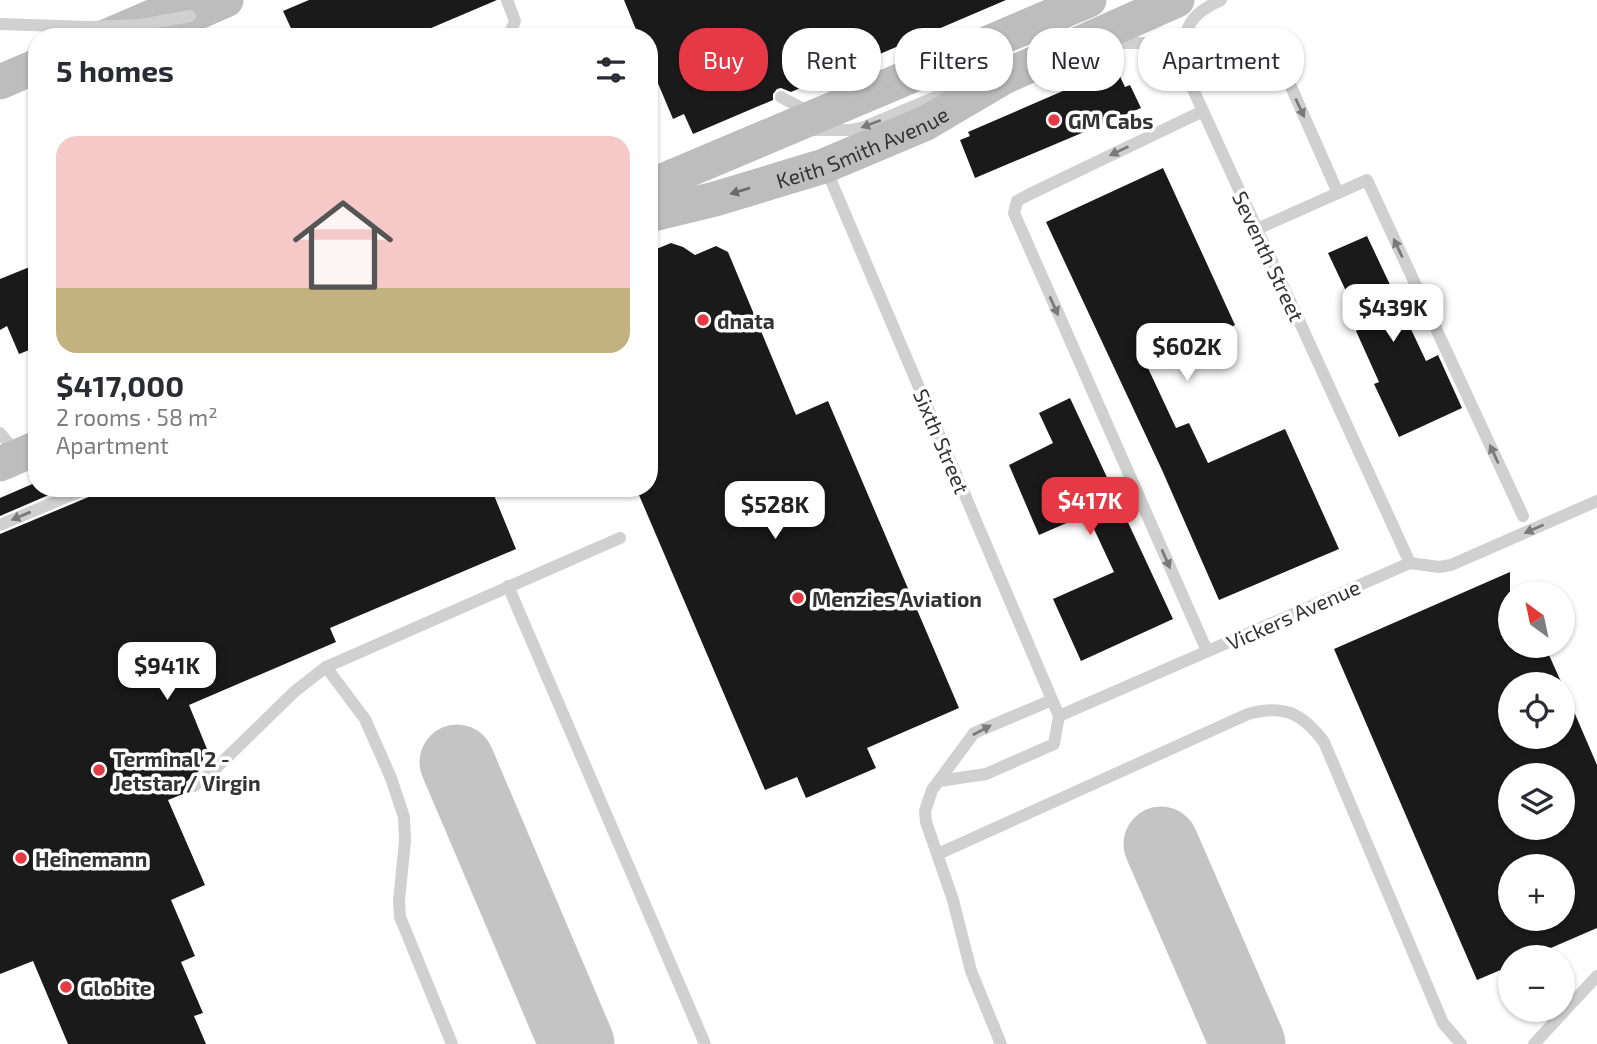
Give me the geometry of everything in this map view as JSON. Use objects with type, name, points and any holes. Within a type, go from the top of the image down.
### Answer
[{"type":"street","points":[[131,28],[190,8],[226,0]]},
{"type":"street","name":"Keith Smith Avenue","points":[[658,183],[1089,0]]},
{"type":"street","name":"Keith Smith Avenue","points":[[1116,28],[1177,0]]},
{"type":"street","points":[[156,28],[190,8]]},
{"type":"street","name":"Keith Smith Avenue","points":[[658,213],[715,199],[824,166],[926,122],[980,91]]},
{"type":"street","points":[[0,464],[28,452]]},
{"type":"street","points":[[0,478],[28,464]]},
{"type":"lane","points":[[507,0],[515,21],[512,28]]},
{"type":"lane","points":[[1186,28],[1191,19],[1221,0]]},
{"type":"lane","points":[[0,24],[90,27],[141,25],[190,8]]},
{"type":"lane","points":[[658,183],[765,132],[864,127],[953,91]]},
{"type":"lane","name":"Seventh Street","points":[[1194,91],[1410,563]]},
{"type":"lane","points":[[1293,91],[1338,194]]},
{"type":"lane","points":[[781,97],[840,130]]},
{"type":"lane","points":[[1203,111],[1017,201],[1014,213],[1207,652]]},
{"type":"lane","name":"Sixth Street","points":[[824,166],[1059,716]]},
{"type":"lane","points":[[1257,229],[1367,180],[1523,516]]},
{"type":"lane","points":[[0,433],[15,452],[28,458]]},
{"type":"lane","points":[[0,525],[67,497]]},
{"type":"lane","name":"Vickers Avenue","points":[[1059,716],[1410,563],[1439,568],[1451,565],[1597,501]]},
{"type":"lane","points":[[194,786],[212,772],[294,692],[326,667],[620,538]]},
{"type":"lane","points":[[508,586],[705,1044]]},
{"type":"lane","points":[[326,667],[365,719],[404,817],[400,917],[452,1044]]},
{"type":"lane","points":[[1001,1044],[971,971],[953,900],[926,822],[925,810],[927,800],[939,781],[974,733],[1052,700]]},
{"type":"lane","points":[[938,854],[1248,714],[1266,709],[1299,716],[1324,742],[1443,1023],[1461,1044]]},
{"type":"lane","points":[[939,781],[986,774],[1054,744],[1059,716]]},
{"type":"lane","points":[[1534,1044],[1597,976]]},
{"type":"building","points":[[309,0],[497,0],[431,28],[291,28],[283,11]]},
{"type":"building","points":[[624,0],[1006,0],[941,28],[895,28],[895,47],[881,53],[881,28],[782,28],[782,88],[777,89],[773,94],[773,100],[693,134],[684,114],[673,119],[658,83],[658,28],[635,28]]},
{"type":"building","name":"GM Cabs","points":[[1124,85],[1130,85],[1141,108],[975,178],[960,140],[970,136],[968,132],[1063,91],[1124,91]]},
{"type":"building","points":[[1163,168],[1235,325],[1147,366],[1176,428],[1189,423],[1208,463],[1285,429],[1339,549],[1219,600],[1162,470],[1046,222]]},
{"type":"building","points":[[1367,236],[1426,361],[1438,355],[1462,408],[1399,437],[1374,384],[1379,382],[1356,331],[1363,327],[1328,253]]},
{"type":"building","name":"Menzies Aviation","points":[[671,243],[695,255],[716,246],[728,252],[796,415],[828,401],[959,708],[867,748],[876,768],[806,798],[797,777],[765,790],[640,497],[658,497],[658,248]]},
{"type":"building","points":[[28,268],[28,350],[19,354],[7,326],[0,330],[0,279]]},
{"type":"building","points":[[1070,398],[1173,619],[1081,661],[1053,599],[1114,572],[1087,514],[1039,535],[1009,465],[1053,443],[1039,413]]},
{"type":"building","points":[[28,486],[28,497],[44,497],[0,516],[0,498]]},
{"type":"building","name":"Terminal 2 - Jetstar / Virgin","points":[[89,497],[495,497],[516,549],[330,628],[336,642],[189,705],[207,749],[198,772],[186,782],[188,792],[168,800],[205,885],[171,900],[195,956],[181,962],[203,1013],[194,1016],[206,1044],[68,1044],[33,961],[0,974],[0,534]]},
{"type":"building","points":[[1510,572],[1510,581],[1498,581],[1498,658],[1550,658],[1557,672],[1498,672],[1498,749],[1575,749],[1575,714],[1597,765],[1597,928],[1558,945],[1498,945],[1498,971],[1477,980],[1334,649]]},
{"type":"taxiway","points":[[457,762],[577,1044]]},
{"type":"taxiway","points":[[1161,844],[1248,1044]]},
{"type":"place","name":"GM Cabs","points":[[1054,120]]},
{"type":"place","name":"dnata","points":[[703,320]]},
{"type":"place","name":"Menzies Aviation","points":[[798,598]]},
{"type":"place","name":"Terminal 2 - Jetstar / Virgin","points":[[99,770]]},
{"type":"place","name":"Heinemann","points":[[21,858]]},
{"type":"place","name":"Globite","points":[[66,987]]}]
